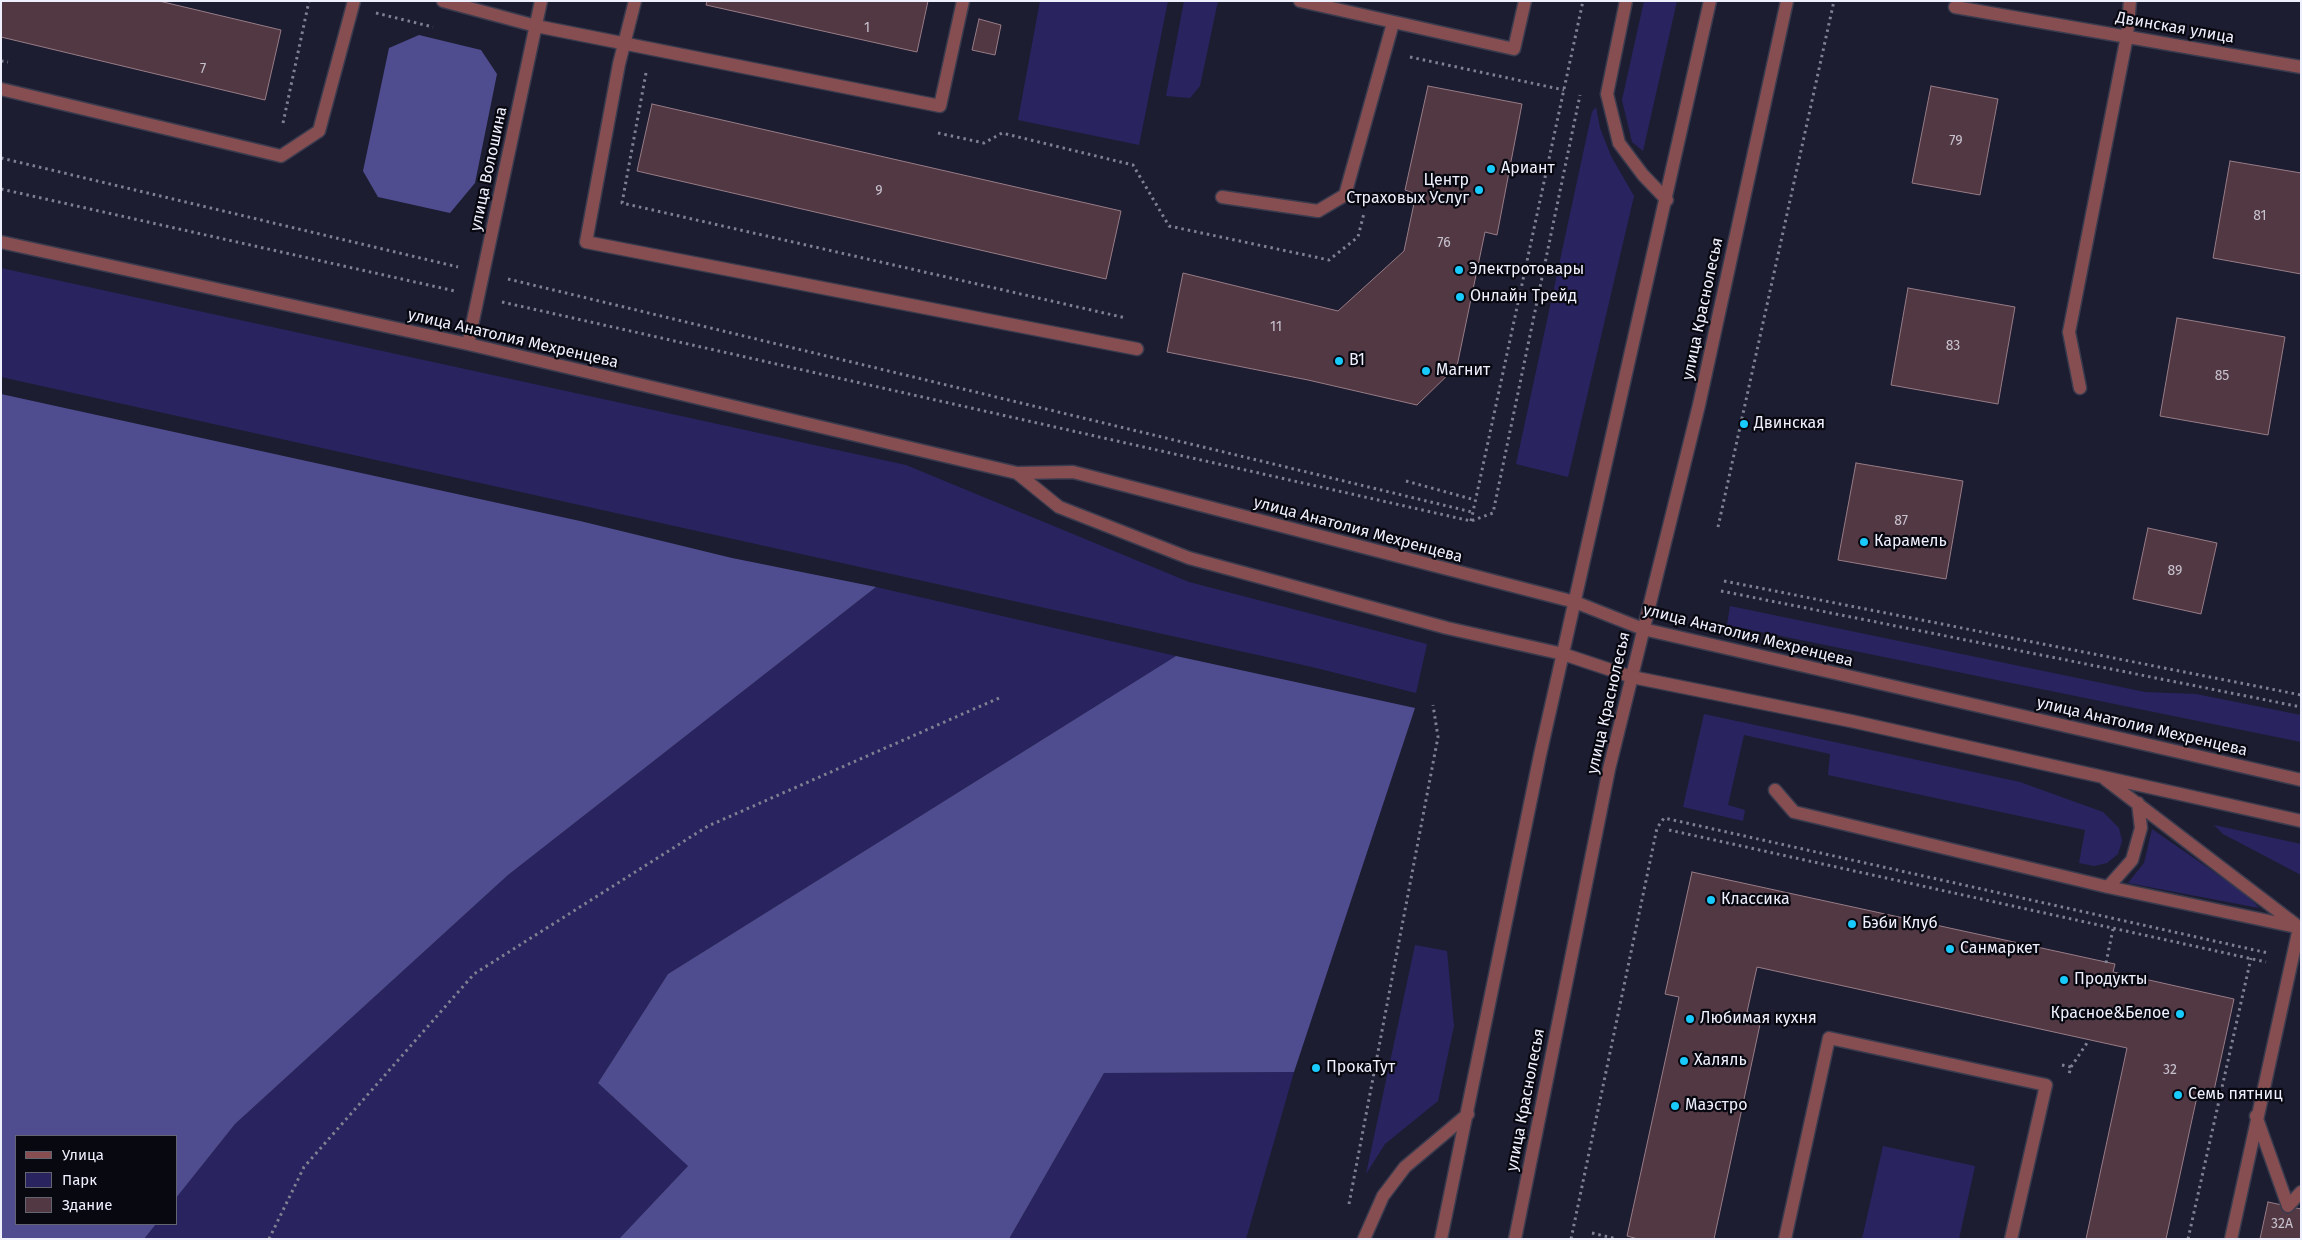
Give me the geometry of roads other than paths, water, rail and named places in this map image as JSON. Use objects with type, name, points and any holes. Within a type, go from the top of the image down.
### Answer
[{"type":"street","points":[[443,1],[536,26],[940,106],[963,1]]},
{"type":"street","name":"улица Волошина","points":[[468,344],[541,1]]},
{"type":"street","points":[[635,1],[626,44],[619,64],[586,242],[1137,349]]},
{"type":"street","points":[[1300,1],[1514,49],[1525,1]]},
{"type":"street","points":[[1626,1],[1608,94],[1619,143],[1643,175],[1666,200]]},
{"type":"street","points":[[1441,1239],[1540,756],[1710,1]]},
{"type":"street","name":"улица Краснолесья","points":[[1515,1239],[1609,769],[1699,405],[1787,1]]},
{"type":"street","points":[[2080,388],[2070,332],[2127,36],[2130,1]]},
{"type":"street","points":[[1,89],[281,156],[319,131],[353,4]]},
{"type":"street","name":"Двинская улица","points":[[1955,7],[2301,67]]},
{"type":"street","points":[[1222,197],[1318,211],[1345,195],[1393,23]]},
{"type":"street","name":"улица Анатолия Мехренцева","points":[[1,242],[468,344],[1017,474],[1073,472],[1575,602],[1643,629],[2301,780]]},
{"type":"street","name":"улица Анатолия Мехренцева","points":[[1017,474],[1059,507],[1189,558],[1447,628],[1563,654],[1632,677],[1851,721],[2301,821]]},
{"type":"street","name":"улица Анатолия Мехренцева","points":[[2101,776],[2300,928]]},
{"type":"street","points":[[1776,790],[1794,812],[2108,887],[2300,928],[2256,1116],[2231,1239]]},
{"type":"street","points":[[2108,887],[2132,860],[2141,828],[2138,803]]},
{"type":"street","points":[[1785,1239],[1829,1038],[2046,1085],[2011,1239]]},
{"type":"street","points":[[1364,1239],[1382,1196],[1405,1167],[1468,1114]]},
{"type":"street","points":[[2256,1116],[2288,1206],[2301,1192]]},
{"type":"place","name":"Ариант","points":[[1491,169]]},
{"type":"place","name":"Центр Страховых Услуг","points":[[1479,190]]},
{"type":"place","name":"Электротовары","points":[[1459,270]]},
{"type":"place","name":"Онлайн Трейд","points":[[1460,297]]},
{"type":"place","name":"B1","points":[[1339,361]]},
{"type":"place","name":"Магнит","points":[[1426,371]]},
{"type":"place","name":"Двинская","points":[[1744,424]]},
{"type":"place","name":"Карамель","points":[[1864,542]]},
{"type":"place","name":"Классика","points":[[1711,900]]},
{"type":"place","name":"Бэби Клуб","points":[[1852,924]]},
{"type":"place","name":"Санмаркет","points":[[1950,949]]},
{"type":"place","name":"Продукты","points":[[2064,980]]},
{"type":"place","name":"Красное&Белое","points":[[2180,1014]]},
{"type":"place","name":"Любимая кухня","points":[[1690,1019]]},
{"type":"place","name":"Халяль","points":[[1684,1061]]},
{"type":"place","name":"ПрокаТут","points":[[1316,1068]]},
{"type":"place","name":"Семь пятниц","points":[[2178,1095]]},
{"type":"place","name":"Маэстро","points":[[1675,1106]]}]
